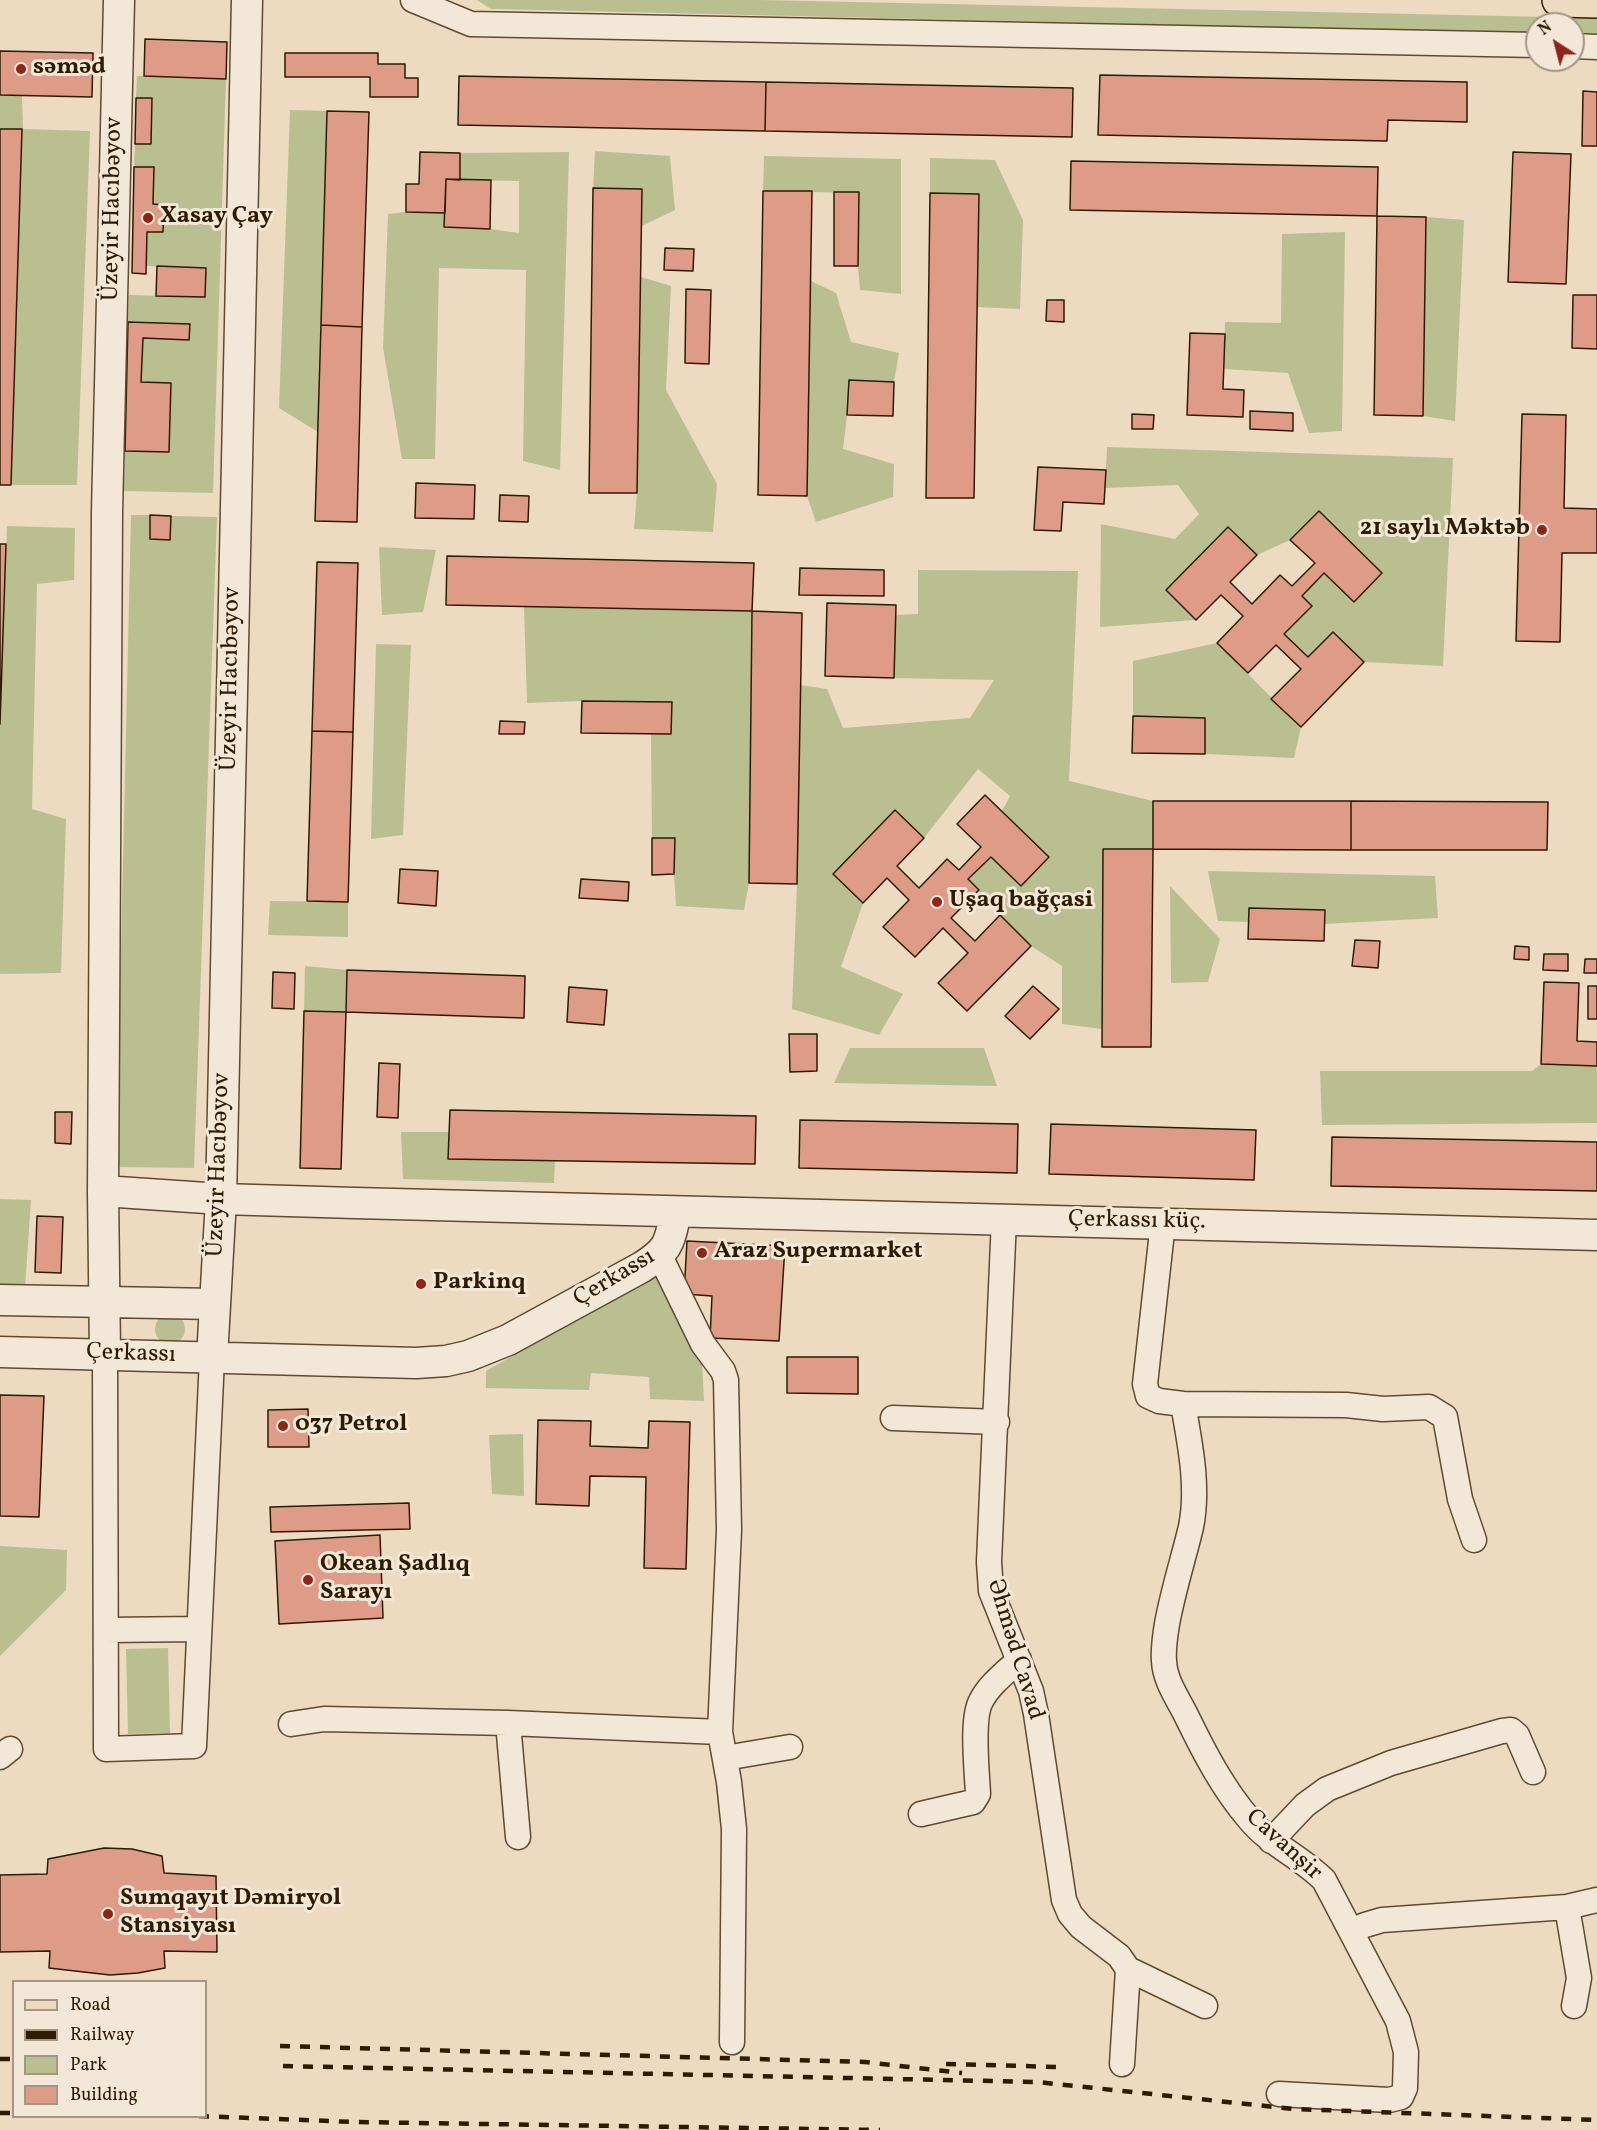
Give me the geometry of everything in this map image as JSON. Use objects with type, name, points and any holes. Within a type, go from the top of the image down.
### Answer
[{"type":"main road","points":[[1559,0],[1597,1]]},
{"type":"street","name":"Üzeyir Hacıbəyov","points":[[105,1354],[103,1191],[106,513],[119,0]]},
{"type":"street","name":"Üzeyir Hacıbəyov","points":[[212,1358],[221,1199],[248,0]]},
{"type":"street","points":[[413,0],[471,24],[1525,45]]},
{"type":"street","name":"Çerkassı","points":[[0,1352],[416,1363],[468,1356],[508,1340],[660,1256],[670,1242],[676,1212],[221,1199],[103,1191]]},
{"type":"street","name":"Çerkassı küç.","points":[[676,1212],[1004,1218],[1597,1235]]},
{"type":"street","name":"Əhməd Cavad","points":[[1004,1218],[997,1422],[989,1562],[991,1591],[1031,1691],[1064,1900],[1070,1914],[1081,1927],[1119,1956],[1128,1969],[1205,2006]]},
{"type":"street","points":[[1163,1223],[1145,1384],[1148,1396],[1159,1401],[1183,1404],[1346,1405],[1383,1409],[1429,1407],[1445,1417],[1460,1499],[1474,1540]]},
{"type":"street","points":[[660,1256],[703,1344],[723,1371],[726,1380],[729,1530],[720,1732],[734,1829],[732,2042]]},
{"type":"street","points":[[0,1300],[215,1304]]},
{"type":"street","points":[[105,1354],[106,1749],[194,1746],[212,1358]]},
{"type":"street","name":"Cavanşir","points":[[1183,1404],[1191,1450],[1193,1507],[1191,1526],[1172,1597],[1164,1643],[1163,1660],[1167,1680],[1212,1767],[1250,1820],[1271,1841],[1311,1867],[1324,1880],[1398,2021],[1406,2052],[1405,2088],[1401,2097],[1389,2100],[1279,2094]]},
{"type":"street","points":[[892,1418],[997,1422]]},
{"type":"street","points":[[106,1630],[198,1629]]},
{"type":"street","points":[[921,1814],[973,1802],[978,1794],[976,1713],[987,1692],[1019,1660]]},
{"type":"street","points":[[291,1724],[324,1719],[507,1723],[720,1732]]},
{"type":"street","points":[[507,1723],[518,1837]]},
{"type":"street","points":[[1271,1841],[1305,1804],[1327,1789],[1391,1763],[1502,1731],[1511,1730],[1517,1735],[1533,1772]]},
{"type":"street","points":[[725,1758],[790,1747]]},
{"type":"street","points":[[1351,1931],[1382,1920],[1567,1907],[1597,1900]]},
{"type":"street","points":[[1567,1907],[1579,1978],[1574,2006]]},
{"type":"street","points":[[1122,2064],[1128,1969]]},
{"type":"green space","points":[[477,0],[761,0],[1525,16],[1525,33],[1482,32],[491,9]]},
{"type":"green space","points":[[1585,18],[1597,18],[1597,34],[1585,34]]},
{"type":"green space","points":[[137,76],[226,79],[213,493],[124,491],[125,451],[169,452],[171,383],[141,382],[143,338],[189,340],[189,324],[128,322],[129,295],[205,297],[205,268],[146,266],[147,232],[163,232],[164,205],[153,204],[154,167],[134,167],[135,144],[151,144],[152,99],[136,98]]},
{"type":"green space","points":[[0,95],[22,96],[23,129],[90,131],[77,485],[11,485],[22,130],[0,129]]},
{"type":"green space","points":[[290,110],[327,111],[318,432],[279,408]]},
{"type":"green space","points":[[595,151],[670,156],[675,210],[642,226],[642,189],[593,188]]},
{"type":"green space","points":[[569,152],[560,470],[523,461],[526,270],[439,268],[435,459],[402,459],[383,348],[388,214],[445,213],[445,227],[519,233],[519,181],[460,180],[460,153]]},
{"type":"green space","points":[[764,156],[901,159],[901,294],[860,290],[859,193],[763,191]]},
{"type":"green space","points":[[930,158],[995,160],[1023,220],[1020,309],[977,307],[979,194],[930,193]]},
{"type":"green space","points":[[1426,217],[1464,220],[1455,421],[1423,416]]},
{"type":"green space","points":[[1345,232],[1342,431],[1309,433],[1288,373],[1224,369],[1225,322],[1281,323],[1282,234]]},
{"type":"green space","points":[[641,277],[671,286],[666,390],[717,484],[713,532],[634,529],[637,493]]},
{"type":"green space","points":[[811,281],[836,293],[851,342],[899,353],[894,382],[849,381],[843,449],[894,464],[893,497],[816,522],[807,496]]},
{"type":"green space","points":[[1107,447],[1453,458],[1443,666],[1364,662],[1333,632],[1308,657],[1284,634],[1312,606],[1302,596],[1324,573],[1354,602],[1382,573],[1319,511],[1290,540],[1257,555],[1228,527],[1167,590],[1196,620],[1100,627],[1101,524],[1175,539],[1199,514],[1178,485],[1105,488]]},
{"type":"green space","points":[[131,515],[150,515],[150,539],[170,540],[171,516],[217,517],[194,1168],[116,1167]]},
{"type":"green space","points":[[7,526],[75,528],[74,580],[37,584],[32,809],[66,819],[61,973],[0,974],[0,724]]},
{"type":"green space","points":[[379,547],[436,550],[423,612],[382,615]]},
{"type":"green space","points":[[918,570],[1078,571],[1069,781],[1153,801],[1153,849],[1102,1029],[1062,1024],[1062,966],[1031,946],[1000,916],[968,879],[991,857],[1021,886],[1049,857],[1002,811],[1010,796],[978,769],[924,838],[895,811],[833,874],[863,903],[841,967],[903,994],[879,1035],[792,1009],[797,884],[800,685],[827,689],[843,728],[970,718],[994,680],[894,678],[895,615],[918,614]]},
{"type":"green space","points":[[524,607],[752,611],[749,883],[744,910],[676,906],[675,838],[652,838],[651,734],[671,734],[671,702],[527,703]]},
{"type":"green space","points":[[1217,643],[1301,727],[1294,758],[1205,754],[1205,718],[1133,716],[1133,661]]},
{"type":"green space","points":[[376,644],[411,645],[403,835],[371,839]]},
{"type":"green space","points":[[1208,871],[1435,876],[1438,918],[1324,924],[1218,921]]},
{"type":"green space","points":[[1170,886],[1220,939],[1208,982],[1171,983]]},
{"type":"green space","points":[[270,901],[348,902],[348,937],[268,935]]},
{"type":"green space","points":[[305,966],[347,970],[346,1012],[304,1011]]},
{"type":"green space","points":[[850,1048],[984,1048],[997,1086],[834,1083]]},
{"type":"green space","points":[[1541,1064],[1597,1066],[1597,1123],[1322,1125],[1320,1071],[1532,1071]]},
{"type":"green space","points":[[401,1132],[449,1132],[448,1159],[555,1160],[554,1183],[403,1179]]},
{"type":"green space","points":[[0,1199],[31,1200],[25,1288],[0,1287]]},
{"type":"green space","points":[[656,1274],[702,1360],[704,1401],[650,1399],[649,1377],[591,1373],[589,1390],[486,1388],[486,1371]]},
{"type":"green space","points":[[170,1314],[181,1318],[185,1329],[181,1340],[170,1344],[159,1340],[155,1329],[159,1318]]},
{"type":"green space","points":[[523,1434],[524,1496],[492,1494],[489,1435]]},
{"type":"green space","points":[[0,1546],[67,1550],[66,1590],[0,1656]]},
{"type":"green space","points":[[168,1648],[170,1733],[128,1734],[126,1649]]},
{"type":"building","points":[[145,39],[227,42],[226,79],[144,76]]},
{"type":"building","points":[[0,51],[93,53],[92,97],[0,95]]},
{"type":"building","points":[[285,53],[378,53],[378,64],[405,64],[405,78],[418,78],[418,97],[370,97],[370,77],[285,77]]},
{"type":"building","points":[[1100,75],[1467,82],[1467,122],[1388,120],[1387,141],[1098,135]]},
{"type":"building","points":[[459,76],[766,82],[765,131],[458,125]]},
{"type":"building","points":[[766,82],[1073,88],[1072,137],[765,131]]},
{"type":"building","points":[[1583,91],[1597,92],[1597,146],[1582,146]]},
{"type":"building","points":[[136,98],[152,98],[151,144],[135,144]]},
{"type":"building","points":[[327,111],[369,112],[362,327],[321,325]]},
{"type":"building","points":[[0,129],[22,129],[11,485],[0,485]]},
{"type":"building","points":[[420,152],[460,153],[460,180],[446,179],[445,213],[406,212],[406,184],[419,184]]},
{"type":"building","points":[[1513,152],[1571,154],[1566,284],[1508,282]]},
{"type":"building","points":[[1071,161],[1378,167],[1377,216],[1070,210]]},
{"type":"building","name":"Xasay Çay","points":[[134,167],[154,167],[153,204],[164,205],[163,232],[147,232],[146,274],[132,273]]},
{"type":"building","points":[[446,179],[491,180],[490,229],[444,227]]},
{"type":"building","points":[[593,188],[642,189],[637,493],[589,493]]},
{"type":"building","points":[[763,191],[812,191],[807,496],[758,495]]},
{"type":"building","points":[[834,192],[859,192],[858,266],[834,266]]},
{"type":"building","points":[[930,193],[979,194],[974,498],[926,498]]},
{"type":"building","points":[[1377,216],[1426,217],[1423,416],[1374,415]]},
{"type":"building","points":[[665,248],[694,249],[693,271],[664,270]]},
{"type":"building","points":[[157,266],[206,268],[205,297],[156,296]]},
{"type":"building","points":[[686,289],[711,290],[709,364],[685,363]]},
{"type":"building","points":[[1573,295],[1597,295],[1597,349],[1572,348]]},
{"type":"building","points":[[1047,300],[1064,300],[1064,322],[1046,321]]},
{"type":"building","points":[[128,322],[190,324],[189,340],[143,338],[141,382],[171,383],[169,452],[125,451]]},
{"type":"building","points":[[321,325],[362,327],[357,522],[315,521]]},
{"type":"building","points":[[1190,333],[1225,334],[1223,389],[1244,390],[1243,417],[1187,415]]},
{"type":"building","points":[[849,380],[894,382],[893,416],[847,415]]},
{"type":"building","points":[[1250,411],[1293,413],[1293,431],[1250,429]]},
{"type":"building","points":[[1132,414],[1154,415],[1153,429],[1132,429]]},
{"type":"building","name":"21 saylı Məktəb","points":[[1522,414],[1566,415],[1564,508],[1597,509],[1597,553],[1562,553],[1560,642],[1516,641]]},
{"type":"building","points":[[1038,467],[1106,470],[1104,504],[1063,502],[1061,531],[1034,530]]},
{"type":"building","points":[[416,483],[475,485],[474,519],[415,518]]},
{"type":"building","points":[[500,495],[529,496],[528,522],[499,521]]},
{"type":"building","points":[[1319,511],[1382,573],[1354,602],[1324,573],[1302,596],[1312,606],[1284,634],[1308,657],[1333,632],[1364,662],[1301,727],[1271,699],[1301,669],[1276,645],[1248,673],[1217,643],[1243,616],[1221,595],[1196,620],[1166,590],[1228,527],[1257,555],[1230,582],[1252,604],[1280,575],[1292,586],[1315,563],[1290,540]]},
{"type":"building","points":[[150,515],[171,516],[170,540],[150,539]]},
{"type":"building","points":[[0,544],[6,544],[0,724]]},
{"type":"building","points":[[447,556],[754,563],[752,611],[446,605]]},
{"type":"building","points":[[317,562],[358,563],[353,732],[312,731]]},
{"type":"building","points":[[800,568],[884,570],[884,596],[799,595]]},
{"type":"building","points":[[827,603],[896,605],[894,678],[825,676]]},
{"type":"building","points":[[752,611],[802,613],[797,884],[749,883]]},
{"type":"building","points":[[582,701],[672,702],[671,734],[581,733]]},
{"type":"building","points":[[1133,716],[1205,718],[1205,754],[1132,753]]},
{"type":"building","points":[[500,721],[525,722],[524,734],[499,734]]},
{"type":"building","points":[[312,731],[353,732],[348,902],[307,901]]},
{"type":"building","name":"Uşaq bağçasi","points":[[985,795],[1049,857],[1021,886],[991,857],[968,879],[979,890],[951,918],[975,941],[1000,915],[1031,946],[967,1011],[938,983],[968,953],[943,928],[915,957],[883,927],[909,900],[887,878],[863,903],[833,874],[895,810],[924,838],[897,866],[919,888],[947,859],[959,870],[981,847],[957,824]]},
{"type":"building","points":[[1153,801],[1351,801],[1351,850],[1153,849]]},
{"type":"building","points":[[1351,801],[1548,802],[1547,850],[1351,850]]},
{"type":"building","points":[[652,838],[675,838],[674,874],[652,875]]},
{"type":"building","points":[[1103,849],[1153,849],[1151,1047],[1102,1047]]},
{"type":"building","points":[[400,869],[438,871],[436,906],[398,903]]},
{"type":"building","points":[[581,879],[629,882],[628,901],[579,898]]},
{"type":"building","points":[[1249,908],[1325,910],[1324,941],[1248,939]]},
{"type":"building","points":[[1355,940],[1380,941],[1378,968],[1352,966]]},
{"type":"building","points":[[1515,946],[1529,947],[1529,960],[1514,959]]},
{"type":"building","points":[[1544,954],[1568,954],[1568,971],[1543,970]]},
{"type":"building","points":[[1585,959],[1597,959],[1597,973],[1584,973]]},
{"type":"building","points":[[347,970],[525,976],[524,1018],[346,1012]]},
{"type":"building","points":[[273,972],[295,973],[294,1009],[272,1008]]},
{"type":"building","points":[[1544,982],[1579,983],[1577,1041],[1597,1042],[1597,1066],[1541,1064]]},
{"type":"building","points":[[1033,986],[1059,1009],[1030,1039],[1005,1016]]},
{"type":"building","points":[[1588,986],[1597,986],[1597,1019],[1588,1019]]},
{"type":"building","points":[[569,987],[607,990],[604,1025],[567,1022]]},
{"type":"building","points":[[304,1011],[346,1012],[341,1169],[300,1168]]},
{"type":"building","points":[[789,1034],[817,1034],[817,1071],[790,1072]]},
{"type":"building","points":[[379,1063],[400,1064],[398,1118],[377,1117]]},
{"type":"building","points":[[450,1110],[756,1116],[755,1164],[448,1159]]},
{"type":"building","points":[[55,1112],[72,1112],[71,1144],[55,1143]]},
{"type":"building","points":[[800,1120],[1018,1124],[1017,1173],[799,1168]]},
{"type":"building","points":[[1051,1124],[1256,1130],[1254,1180],[1049,1174]]},
{"type":"building","points":[[1332,1137],[1597,1142],[1597,1191],[1331,1186]]},
{"type":"building","points":[[37,1216],[63,1217],[61,1273],[35,1272]]},
{"type":"building","points":[[687,1241],[785,1246],[779,1341],[710,1338],[712,1296],[684,1294]]},
{"type":"building","points":[[787,1357],[858,1357],[858,1394],[787,1393]]},
{"type":"building","points":[[0,1395],[44,1396],[39,1517],[0,1516]]},
{"type":"building","points":[[308,1409],[309,1447],[268,1447],[268,1410]]},
{"type":"building","points":[[538,1420],[591,1421],[590,1446],[648,1448],[649,1421],[690,1422],[686,1569],[644,1568],[646,1477],[590,1476],[589,1506],[536,1504]]},
{"type":"building","points":[[409,1503],[410,1529],[271,1532],[270,1507]]},
{"type":"building","points":[[380,1535],[383,1618],[279,1624],[275,1541]]},
{"type":"building","name":"Sumqayıt Dəmiryol Stansiyası","points":[[104,1848],[132,1849],[162,1856],[164,1873],[216,1876],[217,1952],[164,1951],[165,1968],[110,1975],[49,1968],[50,1951],[0,1952],[0,1875],[47,1874],[48,1859]]},
{"type":"railway","points":[[280,2046],[865,2062],[962,2073]]},
{"type":"railway","points":[[0,2059],[12,2059]]},
{"type":"railway","points":[[946,2064],[1059,2067]]},
{"type":"railway","points":[[283,2066],[1037,2082],[1294,2109],[1597,2120]]},
{"type":"railway","points":[[0,2113],[12,2113]]},
{"type":"railway","points":[[207,2116],[355,2122],[880,2130]]},
{"type":"place","name":"səməd","points":[[21,69]]},
{"type":"place","name":"Xasay Çay","points":[[148,218]]},
{"type":"place","name":"21 saylı Məktəb","points":[[1542,530]]},
{"type":"place","name":"Uşaq bağçasi","points":[[937,902]]},
{"type":"place","name":"Araz Supermarket","points":[[702,1253]]},
{"type":"place","name":"Parkinq","points":[[421,1284]]},
{"type":"place","name":"037 Petrol","points":[[283,1426]]},
{"type":"place","name":"Okean Şadlıq Sarayı","points":[[308,1580]]},
{"type":"place","name":"Sumqayıt Dəmiryol Stansiyası","points":[[108,1914]]}]
